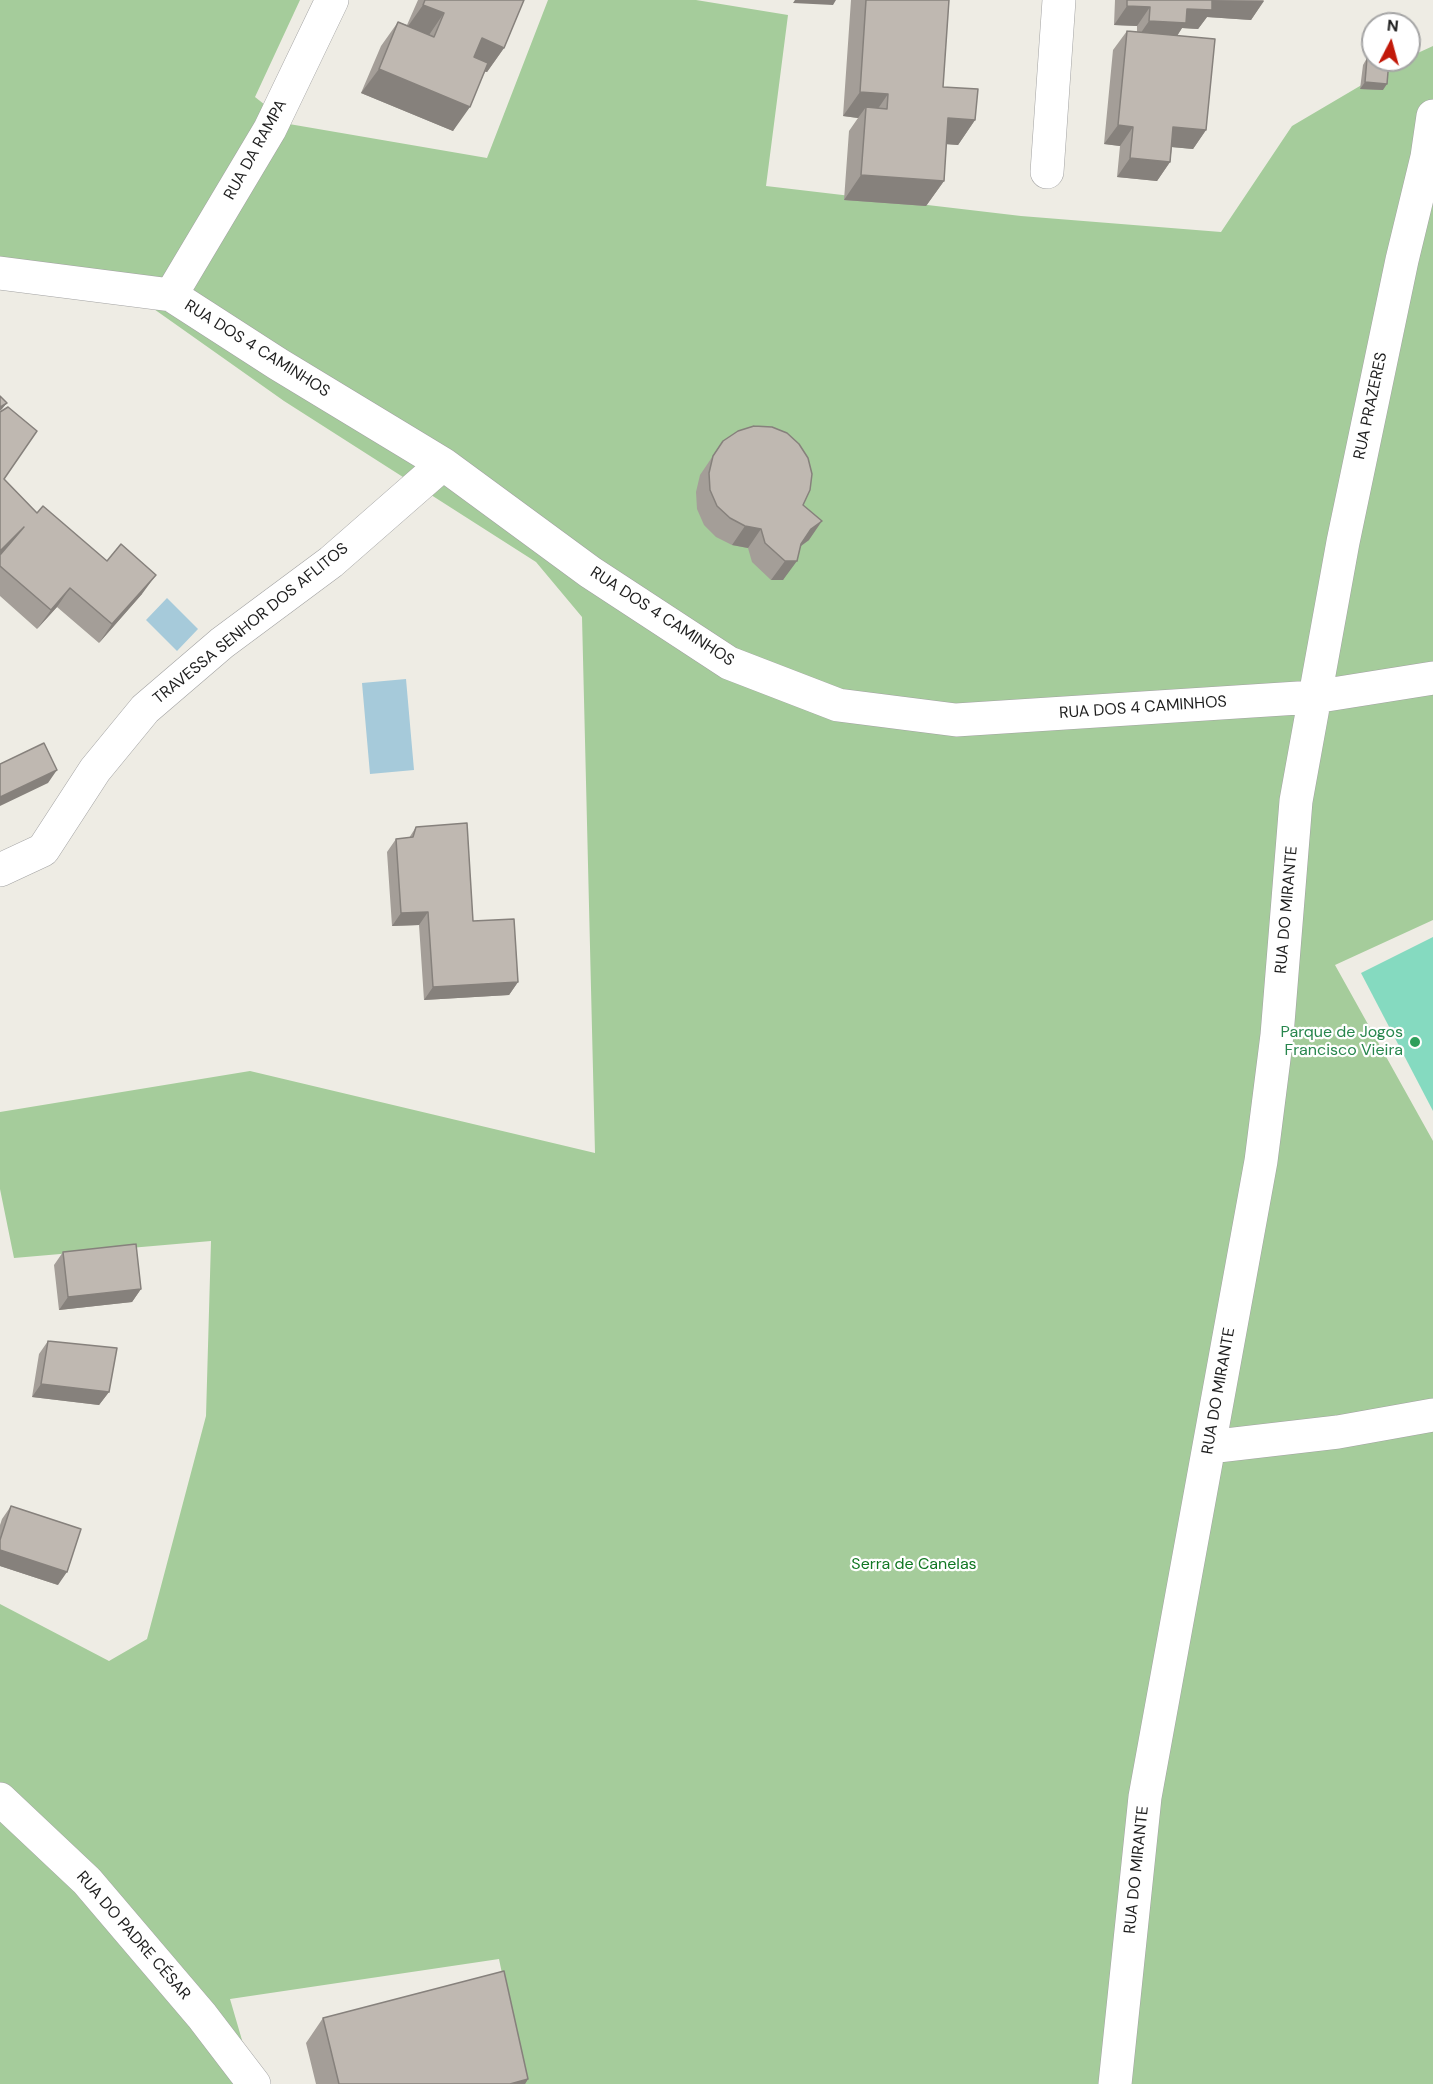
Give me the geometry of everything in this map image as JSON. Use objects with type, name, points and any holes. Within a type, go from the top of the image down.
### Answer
[{"type":"street","name":"RUA DA RAMPA","points":[[171,295],[270,129],[332,0]]},
{"type":"street","points":[[1047,172],[1059,0]]},
{"type":"street","name":"RUA PRAZERES","points":[[1314,697],[1357,472],[1402,260],[1427,157],[1433,116]]},
{"type":"street","name":"RUA DOS 4 CAMINHOS","points":[[0,273],[171,295],[278,364],[443,464],[590,572],[729,663],[838,705],[956,720],[1314,697],[1433,678]]},
{"type":"street","name":"TRAVESSA SENHOR DOS AFLITOS","points":[[0,870],[44,850],[95,770],[145,709],[222,643],[331,562],[443,464]]},
{"type":"street","name":"RUA DO MIRANTE","points":[[1114,2084],[1145,1797],[1261,1161],[1277,1035],[1296,801],[1314,697]]},
{"type":"street","points":[[1209,1447],[1338,1432],[1433,1415]]},
{"type":"street","name":"RUA DO PADRE CÉSAR","points":[[0,1798],[87,1881],[202,2016],[255,2084]]},
{"type":"green space","name":"Serra de Canelas","points":[[0,0],[300,0],[255,97],[289,124],[487,158],[548,0],[696,0],[788,15],[766,186],[1021,216],[1221,232],[1292,126],[1384,72],[1421,72],[1421,52],[1433,46],[1433,920],[1335,965],[1433,1141],[1433,2084],[525,2084],[499,1959],[230,1999],[244,2047],[245,2084],[0,2084],[0,1604],[109,1661],[147,1639],[206,1416],[211,1241],[14,1258],[0,1189],[0,1112],[250,1071],[595,1153],[582,617],[536,562],[284,401],[144,302],[0,271]]},
{"type":"green space","name":"Parque de Jogos Francisco Vieira","points":[[1433,937],[1433,1111],[1361,973]]},
{"type":"water","points":[[167,598],[198,629],[177,651],[146,620]]},
{"type":"water","points":[[406,679],[414,770],[370,774],[362,683]]},
{"type":"building","points":[[425,0],[524,0],[504,48],[482,38],[474,57],[488,63],[470,107],[379,69],[398,22],[434,37],[444,13],[423,5]]},
{"type":"building","points":[[866,0],[949,0],[943,87],[978,89],[975,120],[948,118],[944,181],[861,175],[866,107],[887,109],[888,94],[860,92]]},
{"type":"building","points":[[1127,0],[1212,0],[1212,10],[1187,9],[1186,23],[1149,21],[1150,7],[1127,6]]},
{"type":"building","points":[[1127,31],[1215,39],[1206,130],[1173,127],[1170,162],[1130,158],[1133,127],[1118,125]]},
{"type":"building","points":[[1366,72],[1388,72],[1387,84],[1365,82]]},
{"type":"building","points":[[0,396],[7,403],[0,407]]},
{"type":"building","points":[[8,407],[37,431],[4,479],[37,513],[43,506],[107,561],[121,544],[156,575],[112,624],[70,588],[51,610],[0,566],[0,555],[24,527],[0,551],[0,412]]},
{"type":"building","points":[[754,426],[772,427],[787,433],[799,444],[808,458],[812,474],[810,490],[803,505],[822,521],[811,529],[801,544],[797,561],[785,561],[765,543],[761,529],[745,526],[730,518],[717,506],[710,490],[709,473],[713,456],[723,441],[738,431]]},
{"type":"building","points":[[44,743],[57,770],[0,797],[0,764]]},
{"type":"building","points":[[467,823],[473,921],[514,919],[518,982],[433,987],[428,912],[401,913],[396,839],[413,837],[416,827]]},
{"type":"building","points":[[136,1244],[141,1289],[68,1297],[63,1252]]},
{"type":"building","points":[[48,1341],[117,1348],[109,1392],[41,1384]]},
{"type":"building","points":[[11,1506],[81,1529],[67,1572],[0,1550],[0,1540]]},
{"type":"building","points":[[504,1971],[528,2079],[510,2084],[339,2084],[323,2018]]},
{"type":"place","name":"Parque de Jogos Francisco Vieira","points":[[1415,1042]]}]
